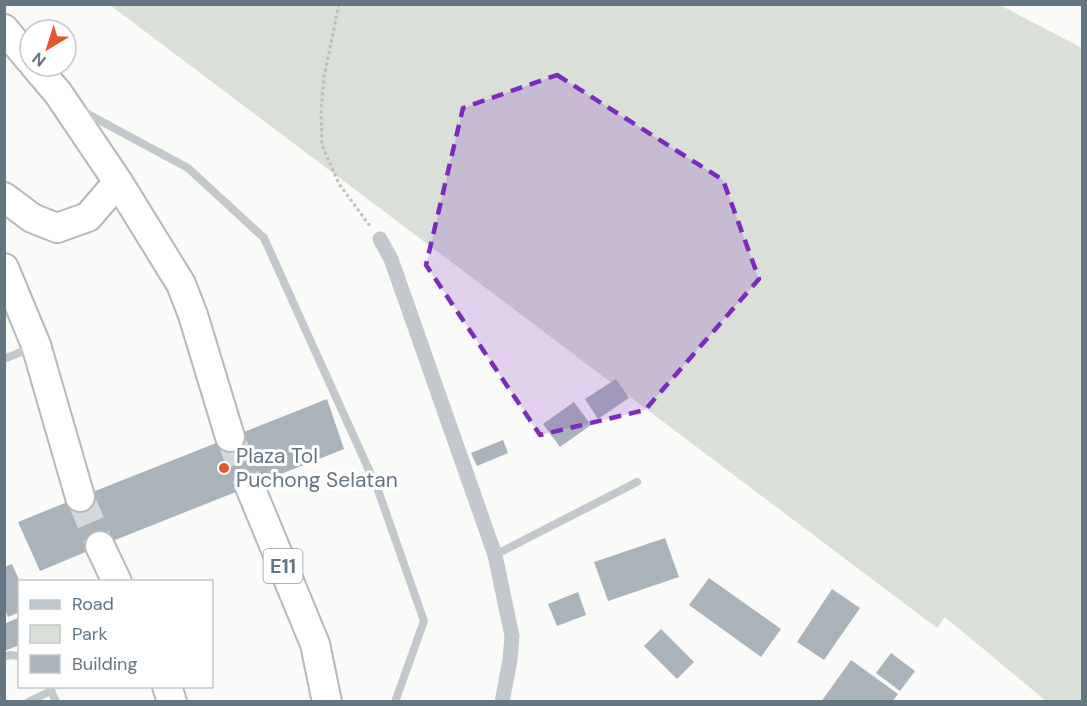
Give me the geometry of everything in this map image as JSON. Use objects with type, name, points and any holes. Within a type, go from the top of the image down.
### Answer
[{"type":"highway","points":[[4,29],[18,46]]},
{"type":"highway","points":[[45,78],[64,101],[118,182],[181,284],[193,315],[230,437]]},
{"type":"highway","points":[[4,197],[32,218],[57,228],[88,217],[118,182]]},
{"type":"highway","points":[[4,268],[36,345],[80,496]]},
{"type":"highway","name":"E11","points":[[250,487],[315,644],[327,702]]},
{"type":"highway","points":[[100,546],[116,580]]},
{"type":"street","points":[[380,239],[391,259],[495,555],[512,636],[502,702]]},
{"type":"lane","points":[[64,101],[188,168],[264,238],[378,490],[424,621],[395,702]]},
{"type":"lane","points":[[4,359],[36,345]]},
{"type":"lane","points":[[495,555],[637,482]]},
{"type":"lane","points":[[28,702],[50,689],[56,702]]},
{"type":"path","points":[[339,4],[324,77],[321,111],[322,145],[339,184],[380,239]]},
{"type":"highlighted area","points":[[557,75],[723,180],[759,279],[645,410],[540,435],[426,265],[463,108]]},
{"type":"green space","points":[[998,4],[1082,48],[1082,701],[1046,701],[945,617],[937,628],[110,5]]},
{"type":"building","points":[[616,379],[629,398],[598,419],[585,399]]},
{"type":"building","name":"Plaza Tol Puchong Selatan","points":[[327,399],[344,449],[40,571],[18,522]]},
{"type":"building","points":[[574,402],[591,425],[560,447],[543,424]]},
{"type":"building","points":[[503,440],[508,453],[477,466],[471,453]]},
{"type":"building","points":[[665,538],[679,577],[608,601],[594,562]]},
{"type":"building","points":[[12,564],[19,580],[18,613],[8,617],[4,608],[4,567]]},
{"type":"building","points":[[709,578],[781,629],[761,657],[689,605]]},
{"type":"building","points":[[832,589],[860,608],[824,660],[797,642]]},
{"type":"building","points":[[578,592],[586,615],[557,626],[548,604]]},
{"type":"building","points":[[18,618],[18,646],[4,651],[4,624]]},
{"type":"building","points":[[661,629],[694,662],[677,679],[644,646]]},
{"type":"building","points":[[891,653],[915,671],[900,691],[876,673]]},
{"type":"building","points":[[851,660],[898,694],[892,702],[821,702]]},
{"type":"tunnel","points":[[230,437],[250,487]]},
{"type":"tunnel","points":[[80,497],[100,546]]},
{"type":"place","name":"Plaza Tol Puchong Selatan","points":[[224,468]]}]
